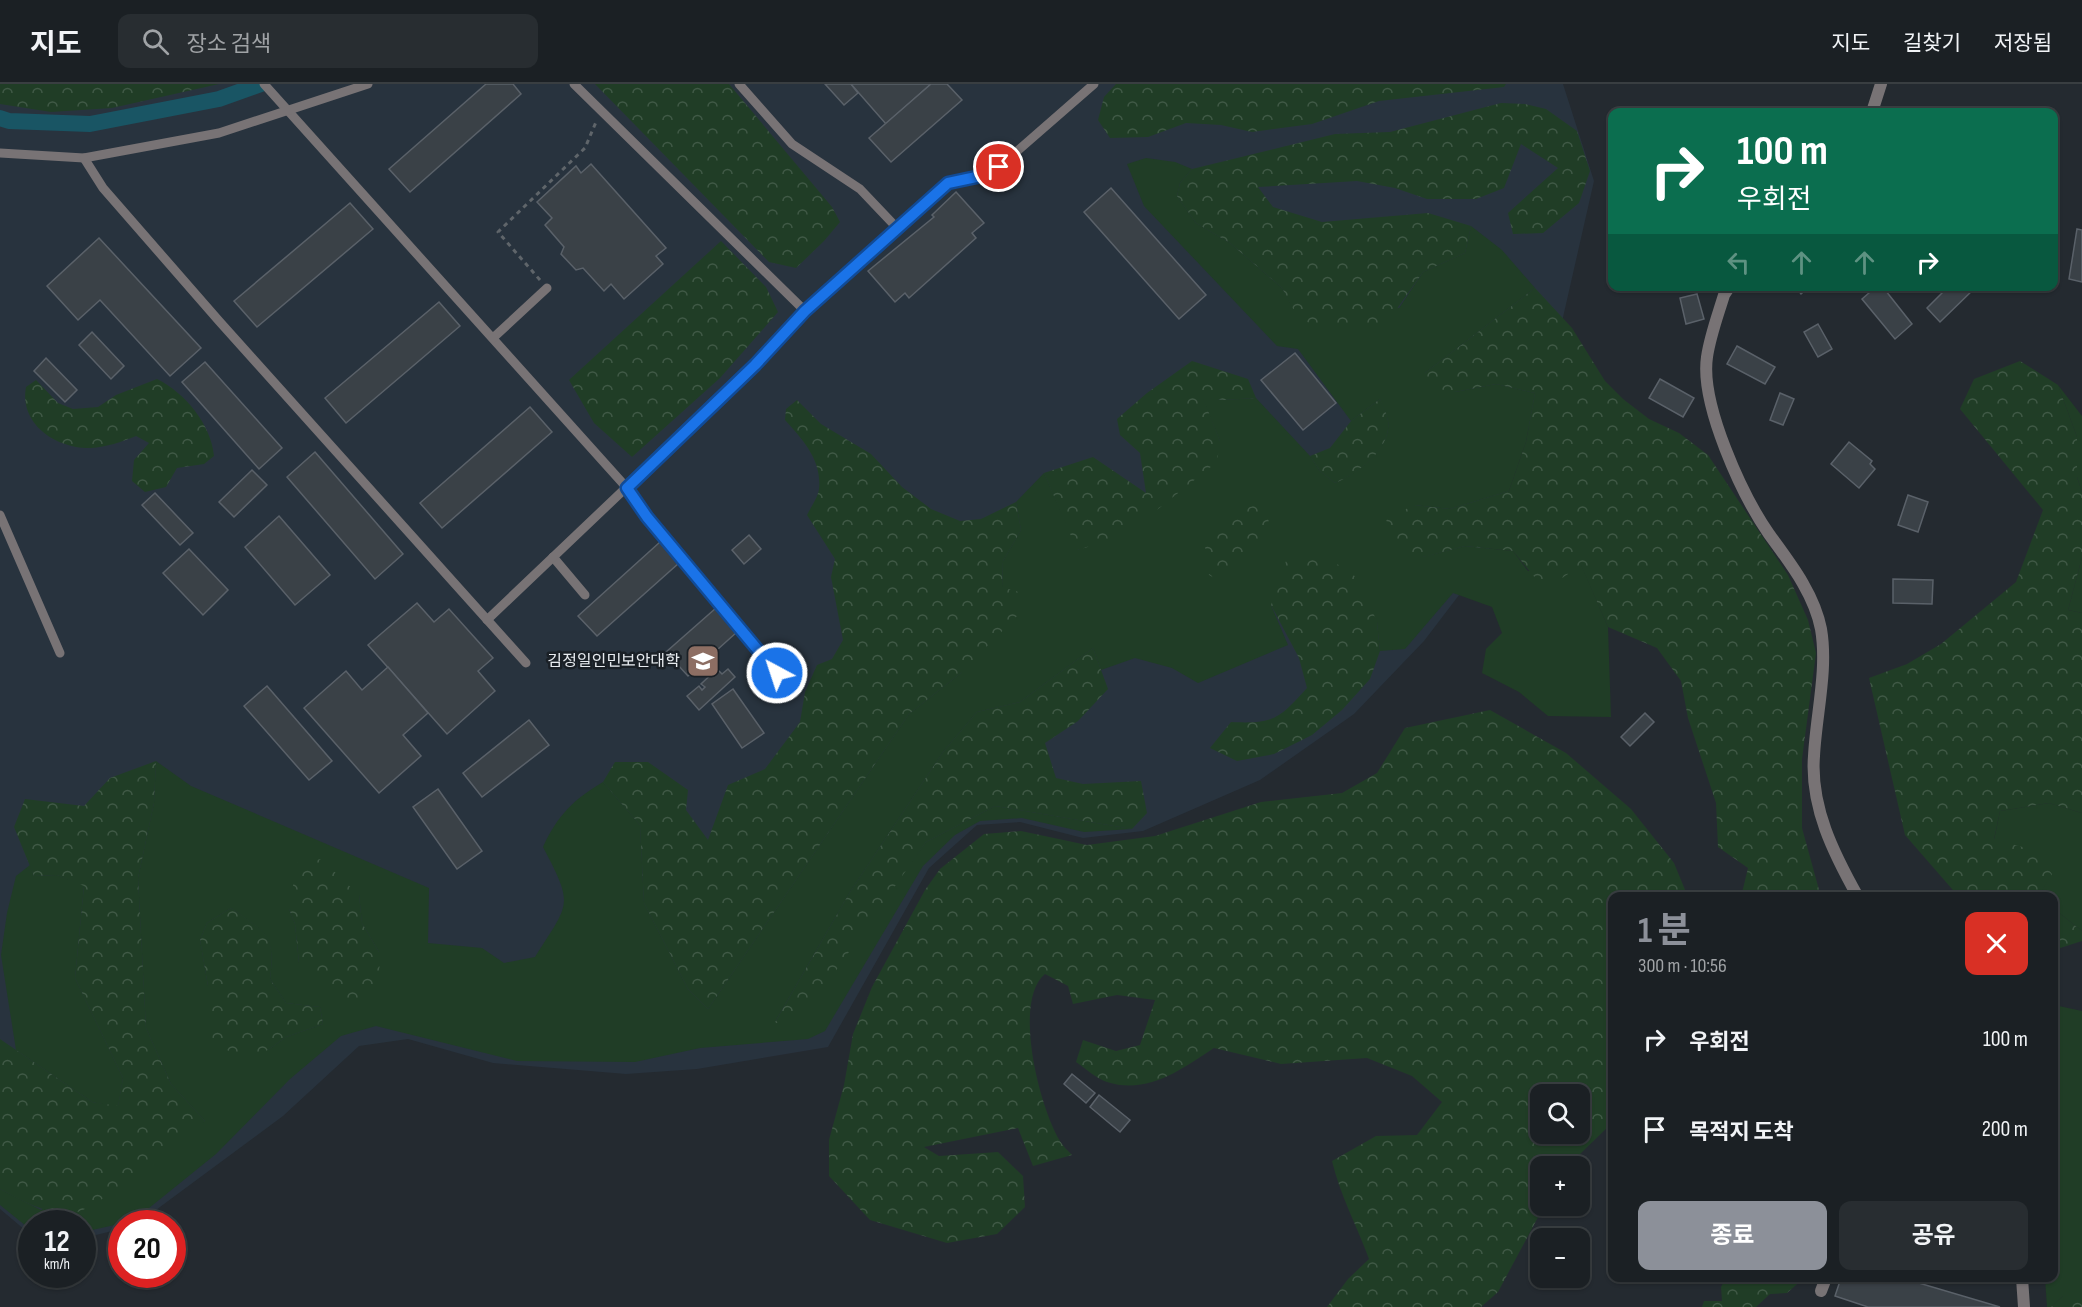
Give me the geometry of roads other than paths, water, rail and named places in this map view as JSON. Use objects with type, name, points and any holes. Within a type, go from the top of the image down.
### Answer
[{"type":"street","points":[[1873,108],[1881,84]]},
{"type":"street","points":[[1727,291],[1707,357],[1706,381],[1727,456],[1759,519],[1797,573],[1813,603],[1823,659],[1813,759],[1815,788],[1820,816],[1832,846],[1855,892]]},
{"type":"street","points":[[1821,1291],[1824,1282]]},
{"type":"street","points":[[2022,1282],[2024,1307]]},
{"type":"lane","points":[[264,84],[627,488],[647,517],[777,673]]},
{"type":"lane","points":[[0,153],[84,158],[219,133],[368,84]]},
{"type":"lane","points":[[574,84],[805,311]]},
{"type":"lane","points":[[739,84],[792,144],[860,189],[898,229]]},
{"type":"lane","points":[[487,620],[755,365],[805,311],[948,183],[981,176],[999,167],[1094,84]]},
{"type":"lane","points":[[84,158],[103,188],[219,321],[526,663]]},
{"type":"lane","points":[[493,339],[547,288]]},
{"type":"lane","points":[[0,515],[60,653]]},
{"type":"lane","points":[[553,557],[585,595]]},
{"type":"waterway","points":[[0,118],[9,121],[90,124],[219,99],[261,84]]},
{"type":"place","name":"김정일인민보안대학","points":[[703,661]]}]
